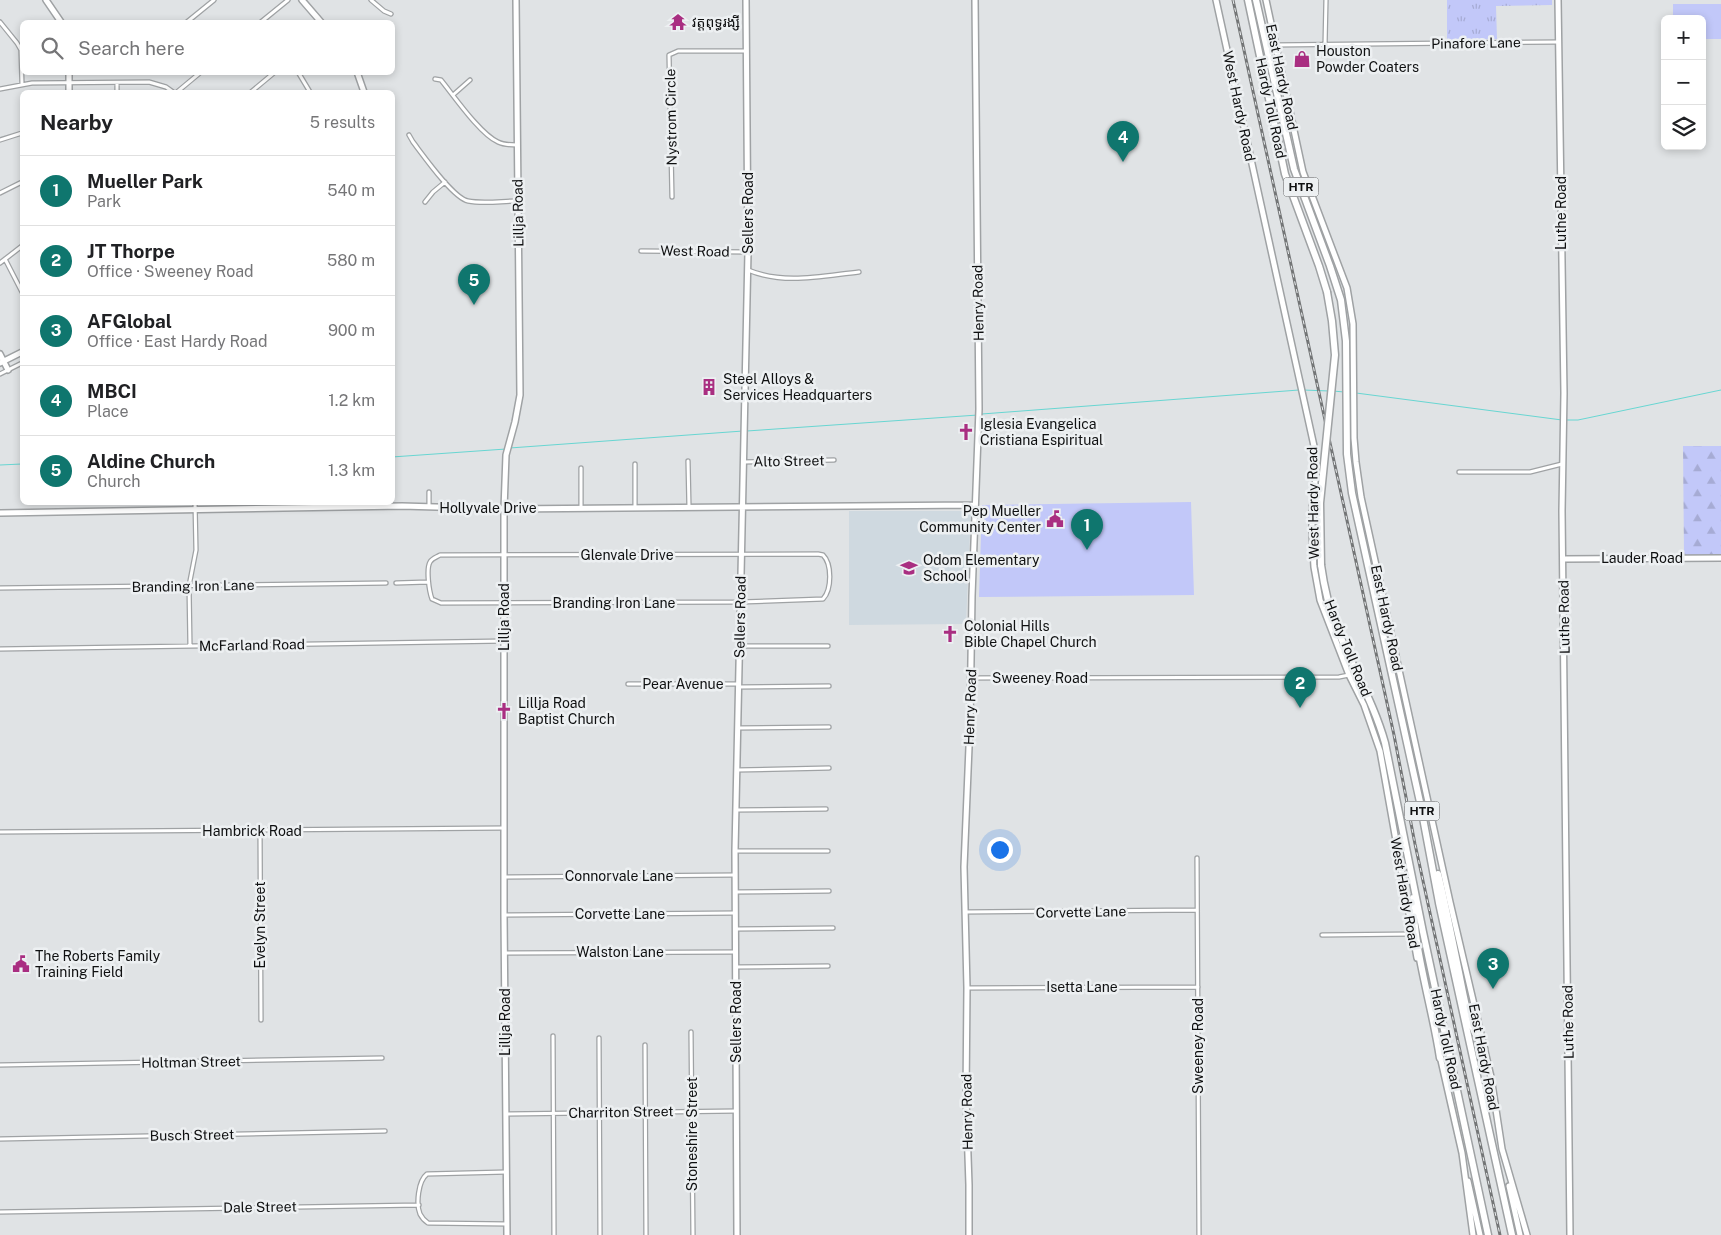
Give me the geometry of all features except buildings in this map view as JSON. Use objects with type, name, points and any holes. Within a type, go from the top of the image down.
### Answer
[{"type":"highway","name":"Hardy Toll Road","points":[[1248,0],[1285,174],[1319,266],[1327,292],[1332,321],[1335,354],[1320,503],[1321,565],[1327,595],[1338,629],[1380,726],[1488,1235]]},
{"type":"highway","name":"Hardy Toll Road","points":[[1256,0],[1294,169],[1341,300],[1345,328],[1347,454],[1352,493],[1512,1235]]},
{"type":"highway","points":[[1420,802],[1464,993],[1472,1023],[1479,1042],[1484,1048]]},
{"type":"highway","points":[[1412,879],[1413,913],[1440,1058]]},
{"type":"street","points":[[46,0],[60,20]]},
{"type":"street","points":[[189,20],[214,0]]},
{"type":"street","points":[[263,20],[288,0]]},
{"type":"street","points":[[302,0],[320,20]]},
{"type":"street","points":[[371,0],[384,11],[391,14]]},
{"type":"street","name":"Lillja Road","points":[[507,1235],[504,953],[504,509],[508,443],[520,402],[516,0]]},
{"type":"street","name":"Sellers Road","points":[[737,1235],[735,851],[748,270],[746,0]]},
{"type":"street","name":"Henry Road","points":[[969,1235],[964,854],[972,678],[975,504],[979,420],[975,0]]},
{"type":"street","name":"West Hardy Road","points":[[1216,0],[1301,394],[1314,446],[1316,462],[1312,508],[1314,567],[1324,611],[1349,675],[1364,705],[1380,751],[1412,934],[1462,1154],[1473,1235]]},
{"type":"street","name":"East Hardy Road","points":[[1266,0],[1274,45],[1304,172],[1347,288],[1353,324],[1356,462],[1365,518],[1448,895],[1491,1077],[1502,1149],[1527,1235]]},
{"type":"street","points":[[1325,45],[1326,0]]},
{"type":"street","name":"Luthe Road","points":[[1558,0],[1564,413],[1563,559],[1570,1235]]},
{"type":"street","points":[[0,22],[20,48]]},
{"type":"street","name":"Pinafore Lane","points":[[1274,45],[1558,42]]},
{"type":"street","name":"Nystrom Circle","points":[[672,198],[669,55],[678,51],[746,51]]},
{"type":"street","points":[[22,75],[22,84]]},
{"type":"street","points":[[69,75],[69,90]]},
{"type":"street","points":[[179,90],[197,75]]},
{"type":"street","points":[[253,90],[271,75]]},
{"type":"street","points":[[300,75],[309,90]]},
{"type":"street","points":[[358,75],[363,90]]},
{"type":"street","points":[[435,79],[441,80],[491,138],[505,145],[517,145]]},
{"type":"street","points":[[453,95],[470,80]]},
{"type":"street","points":[[0,89],[22,84],[149,82],[170,90]]},
{"type":"street","points":[[117,83],[117,90]]},
{"type":"street","points":[[0,140],[20,134]]},
{"type":"street","points":[[409,135],[445,182],[457,195],[465,200],[518,201]]},
{"type":"street","points":[[425,202],[445,182]]},
{"type":"street","points":[[0,193],[20,183]]},
{"type":"street","points":[[0,263],[20,248]]},
{"type":"street","name":"West Road","points":[[641,251],[748,252]]},
{"type":"street","points":[[5,259],[20,288]]},
{"type":"street","points":[[748,270],[760,275],[783,278],[808,278],[860,272]]},
{"type":"street","points":[[2,362],[20,353]]},
{"type":"street","points":[[0,354],[2,362],[8,370]]},
{"type":"street","points":[[0,374],[20,364]]},
{"type":"street","points":[[688,460],[690,508]]},
{"type":"street","name":"Alto Street","points":[[744,462],[834,460]]},
{"type":"street","points":[[634,464],[635,508]]},
{"type":"street","points":[[1459,472],[1530,472],[1563,464]]},
{"type":"street","points":[[580,468],[581,508]]},
{"type":"street","points":[[429,492],[429,508]]},
{"type":"street","name":"Hollyvale Drive","points":[[0,513],[402,506],[504,509],[975,504]]},
{"type":"street","points":[[190,646],[189,586],[196,550],[195,505]]},
{"type":"street","name":"Glenvale Drive","points":[[428,582],[429,563],[440,555],[823,555],[828,563],[829,577]]},
{"type":"street","name":"Lauder Road","points":[[1563,559],[1721,558]]},
{"type":"street","name":"Branding Iron Lane","points":[[428,582],[432,599],[437,602],[504,604],[741,602],[823,599],[829,588],[829,577]]},
{"type":"street","points":[[396,582],[428,582]]},
{"type":"street","name":"Branding Iron Lane","points":[[0,588],[386,583]]},
{"type":"street","name":"McFarland Road","points":[[0,649],[504,641]]},
{"type":"street","points":[[740,646],[828,646]]},
{"type":"street","name":"Sweeney Road","points":[[972,678],[1339,677],[1349,675]]},
{"type":"street","name":"Pear Avenue","points":[[628,684],[829,686]]},
{"type":"street","points":[[737,728],[829,728]]},
{"type":"street","points":[[736,770],[829,768]]},
{"type":"street","points":[[736,810],[826,809]]},
{"type":"street","name":"Hambrick Road","points":[[0,832],[504,828]]},
{"type":"street","name":"Evelyn Street","points":[[260,830],[261,1020]]},
{"type":"street","points":[[735,851],[828,851]]},
{"type":"street","name":"Sweeney Road","points":[[1197,858],[1199,1235]]},
{"type":"street","name":"Connorvale Lane","points":[[504,877],[735,875]]},
{"type":"street","points":[[735,892],[829,891]]},
{"type":"street","name":"Corvette Lane","points":[[965,912],[1197,910]]},
{"type":"street","name":"Corvette Lane","points":[[504,915],[735,914]]},
{"type":"street","points":[[735,930],[833,928]]},
{"type":"street","points":[[1322,935],[1412,934]]},
{"type":"street","name":"Walston Lane","points":[[504,953],[735,952]]},
{"type":"street","points":[[735,967],[828,966]]},
{"type":"street","name":"Isetta Lane","points":[[967,988],[1198,987]]},
{"type":"street","name":"Stoneshire Street","points":[[691,1032],[693,1235]]},
{"type":"street","points":[[553,1036],[554,1235]]},
{"type":"street","points":[[599,1038],[600,1235]]},
{"type":"street","points":[[645,1045],[646,1235]]},
{"type":"street","name":"Holtman Street","points":[[0,1065],[382,1058]]},
{"type":"street","name":"Charriton Street","points":[[506,1114],[736,1111]]},
{"type":"street","name":"Busch Street","points":[[0,1139],[385,1131]]},
{"type":"street","points":[[1502,1149],[1520,1235]]},
{"type":"street","points":[[1462,1154],[1480,1235]]},
{"type":"street","points":[[507,1172],[427,1174],[420,1184],[419,1204],[420,1213],[428,1223],[507,1224]]},
{"type":"street","name":"Dale Street","points":[[0,1212],[419,1204]]},
{"type":"shaded area","name":"Odom Elementary School","points":[[849,511],[971,511],[966,624],[849,625]]},
{"type":"green space","points":[[1447,0],[1552,0],[1552,5],[1496,6],[1497,39],[1447,40]]},
{"type":"green space","points":[[1673,4],[1721,4],[1721,39],[1706,39],[1706,15],[1673,15]]},
{"type":"green space","points":[[1683,446],[1721,446],[1721,555],[1684,555]]},
{"type":"green space","points":[[1191,502],[1194,595],[979,597],[982,505]]},
{"type":"waterway","points":[[982,414],[1299,390]]},
{"type":"waterway","points":[[1303,390],[1329,391]]},
{"type":"waterway","points":[[1566,420],[1578,420],[1721,390]]},
{"type":"waterway","points":[[1333,391],[1344,392]]},
{"type":"waterway","points":[[1356,393],[1562,420]]},
{"type":"waterway","points":[[747,431],[978,415]]},
{"type":"waterway","points":[[510,448],[743,431]]},
{"type":"waterway","points":[[395,457],[506,449]]},
{"type":"waterway","points":[[0,465],[20,464]]},
{"type":"railway","points":[[1233,0],[1394,735],[1415,844],[1500,1235]]},
{"type":"place","name":"វត្តពុទ្ធរង្សី","points":[[678,22]]},
{"type":"place","name":"Houston Powder Coaters","points":[[1302,59]]},
{"type":"place","name":"MBCI","points":[[1123,162]]},
{"type":"place","name":"Aldine Church","points":[[474,305]]},
{"type":"place","name":"Steel Alloys & Services Headquarters","points":[[709,387]]},
{"type":"place","name":"Iglesia Evangelica Cristiana Espiritual","points":[[966,432]]},
{"type":"place","name":"Pep Mueller Community Center","points":[[1055,519]]},
{"type":"place","name":"Mueller Park","points":[[1087,550]]},
{"type":"place","name":"Odom Elementary School","points":[[909,568]]},
{"type":"place","name":"Colonial Hills Bible Chapel Church","points":[[950,634]]},
{"type":"place","name":"JT Thorpe","points":[[1300,708]]},
{"type":"place","name":"Lillja Road Baptist Church","points":[[504,711]]},
{"type":"place","name":"The Roberts Family Training Field","points":[[21,964]]},
{"type":"place","name":"AFGlobal","points":[[1493,989]]}]
